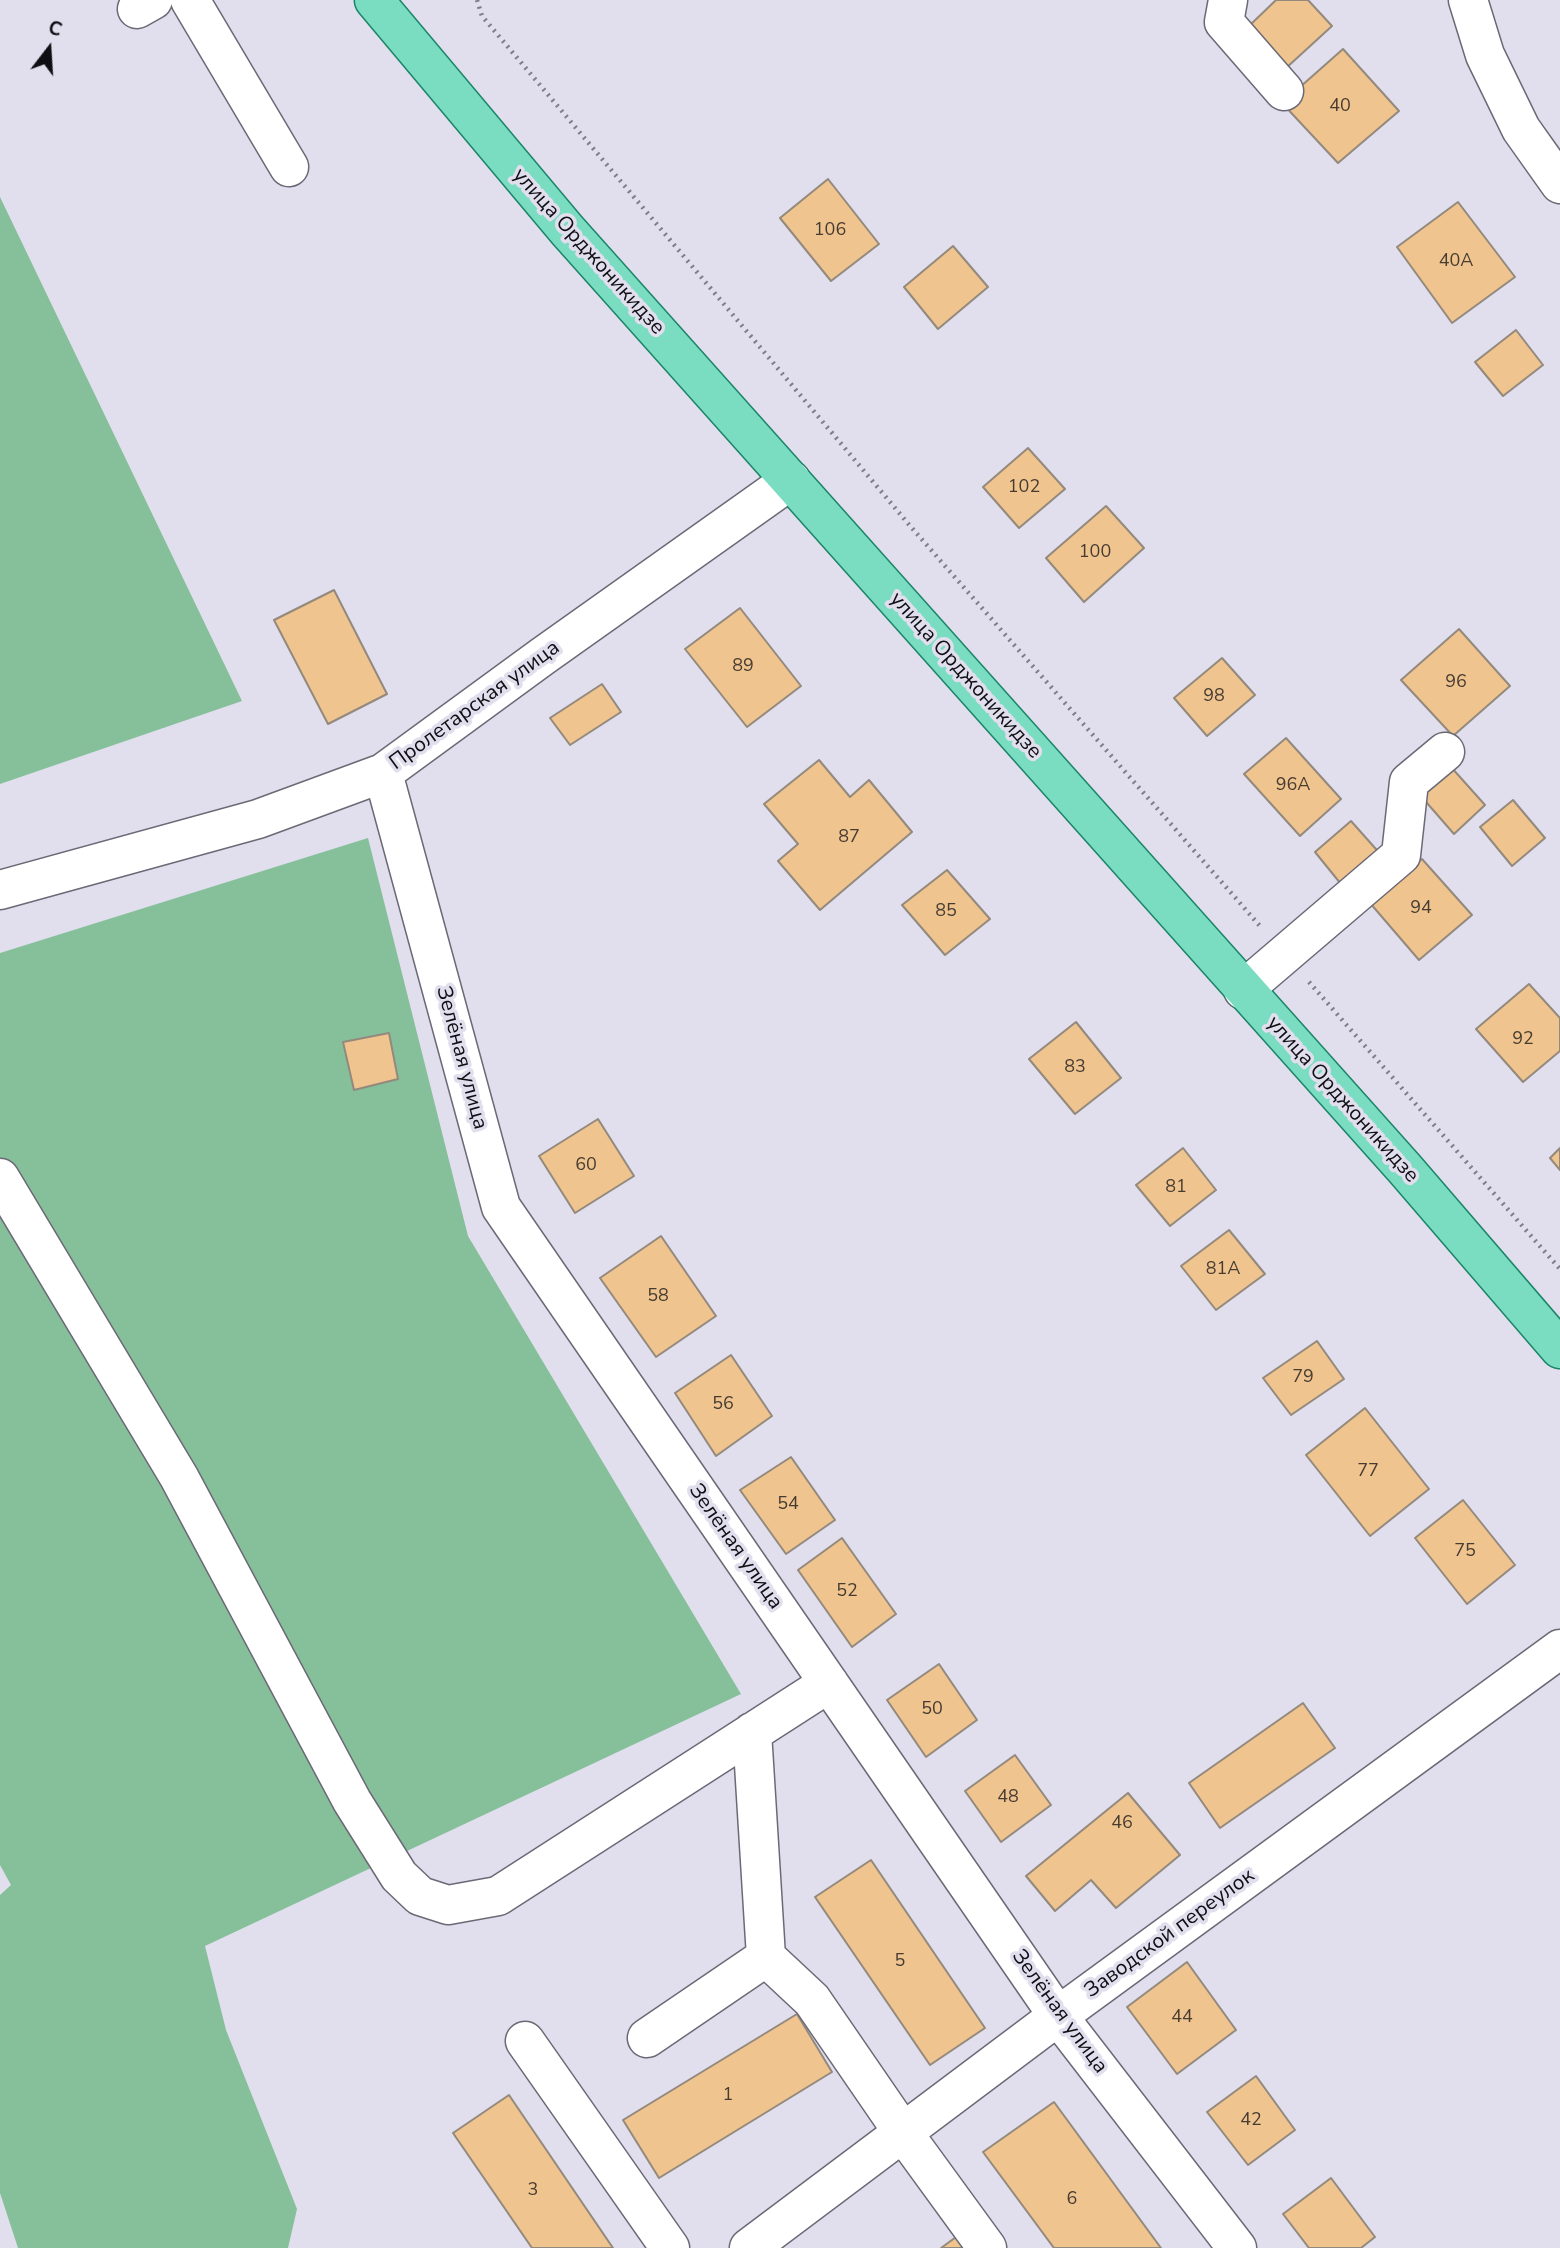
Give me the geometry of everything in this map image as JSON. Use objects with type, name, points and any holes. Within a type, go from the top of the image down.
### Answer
[{"type":"main road","name":"улица Орджоникидзе","points":[[374,0],[515,171],[1405,1169],[1560,1349]]},
{"type":"street","points":[[190,0],[289,167]]},
{"type":"street","points":[[1228,0],[1224,22],[1284,91]]},
{"type":"street","points":[[1468,0],[1485,55],[1515,117],[1560,184]]},
{"type":"street","name":"Пролетарская улица","points":[[0,890],[258,819],[383,772],[791,480]]},
{"type":"street","points":[[1243,990],[1401,855],[1409,782],[1445,752]]},
{"type":"street","name":"Зелёная улица","points":[[383,772],[501,1207],[1058,2016],[1237,2248]]},
{"type":"street","points":[[0,1178],[179,1477],[352,1801],[399,1876],[420,1896],[448,1905],[498,1896],[829,1683]]},
{"type":"street","name":"Заводской переулок","points":[[749,2248],[1058,2016],[1560,1649]]},
{"type":"street","points":[[752,1732],[766,1956],[812,2000],[987,2248]]},
{"type":"street","points":[[647,2038],[766,1956]]},
{"type":"street","points":[[525,2041],[670,2248]]},
{"type":"path","points":[[477,0],[482,16],[911,527],[1560,1269]]},
{"type":"green space","points":[[0,197],[242,701],[0,784]]},
{"type":"green space","points":[[368,838],[468,1236],[741,1694],[205,1946],[226,2030],[297,2209],[288,2248],[18,2248],[0,2193],[0,1895],[11,1885],[0,1865],[0,953]]},
{"type":"building","points":[[1276,0],[1308,0],[1332,26],[1285,69],[1248,27]]},
{"type":"building","points":[[1343,49],[1399,111],[1338,163],[1282,103]]},
{"type":"building","points":[[828,179],[879,244],[831,281],[780,218]]},
{"type":"building","points":[[1458,202],[1515,277],[1452,323],[1397,247]]},
{"type":"building","points":[[953,246],[988,287],[938,329],[904,287]]},
{"type":"building","points":[[1516,330],[1543,365],[1503,396],[1475,362]]},
{"type":"building","points":[[1028,448],[1065,489],[1019,528],[983,487]]},
{"type":"building","points":[[1106,506],[1144,548],[1084,602],[1046,558]]},
{"type":"building","points":[[334,590],[387,694],[328,724],[274,620]]},
{"type":"building","points":[[740,608],[801,686],[747,727],[685,649]]},
{"type":"building","points":[[1459,629],[1510,686],[1453,736],[1401,680]]},
{"type":"building","points":[[1222,658],[1255,695],[1207,736],[1174,698]]},
{"type":"building","points":[[602,684],[621,712],[570,745],[550,718]]},
{"type":"building","points":[[1286,738],[1341,799],[1300,836],[1244,774]]},
{"type":"building","points":[[819,760],[850,797],[869,780],[912,832],[820,910],[778,861],[798,844],[764,804]]},
{"type":"building","points":[[1451,767],[1485,805],[1454,834],[1420,795]]},
{"type":"building","points":[[1513,800],[1545,838],[1512,866],[1480,827]]},
{"type":"building","points":[[1351,821],[1383,857],[1345,889],[1315,852]]},
{"type":"building","points":[[1422,859],[1472,915],[1419,960],[1370,903]]},
{"type":"building","points":[[947,870],[990,919],[945,955],[902,905]]},
{"type":"building","points":[[1529,984],[1560,1018],[1560,1051],[1523,1082],[1476,1029]]},
{"type":"building","points":[[1076,1022],[1121,1078],[1075,1114],[1029,1059]]},
{"type":"building","points":[[389,1033],[398,1079],[354,1090],[343,1042]]},
{"type":"building","points":[[598,1119],[634,1176],[575,1213],[539,1156]]},
{"type":"building","points":[[1183,1148],[1216,1190],[1170,1226],[1136,1185]]},
{"type":"building","points":[[1560,1148],[1560,1170],[1550,1158]]},
{"type":"building","points":[[1229,1230],[1265,1274],[1216,1310],[1181,1266]]},
{"type":"building","points":[[661,1236],[716,1316],[656,1357],[600,1278]]},
{"type":"building","points":[[1317,1341],[1344,1379],[1291,1415],[1263,1378]]},
{"type":"building","points":[[731,1355],[772,1416],[716,1456],[675,1393]]},
{"type":"building","points":[[1365,1408],[1429,1489],[1370,1536],[1306,1455]]},
{"type":"building","points":[[791,1457],[835,1520],[786,1554],[740,1490]]},
{"type":"building","points":[[1463,1500],[1515,1565],[1467,1604],[1415,1538]]},
{"type":"building","points":[[842,1538],[896,1614],[852,1647],[798,1570]]},
{"type":"building","points":[[939,1664],[977,1720],[926,1757],[887,1700]]},
{"type":"building","points":[[1303,1703],[1335,1748],[1220,1828],[1189,1783]]},
{"type":"building","points":[[1015,1755],[1051,1805],[1001,1842],[965,1791]]},
{"type":"building","points":[[1128,1793],[1180,1855],[1116,1908],[1091,1880],[1055,1911],[1026,1876]]},
{"type":"building","points":[[871,1860],[985,2028],[930,2065],[815,1897]]},
{"type":"building","points":[[1187,1962],[1236,2030],[1177,2074],[1127,2007]]},
{"type":"building","points":[[797,2014],[832,2072],[659,2178],[623,2120]]},
{"type":"building","points":[[1256,2076],[1295,2130],[1248,2165],[1207,2112]]},
{"type":"building","points":[[509,2095],[613,2248],[532,2248],[453,2133]]},
{"type":"building","points":[[1054,2102],[1161,2248],[1054,2248],[983,2152]]},
{"type":"building","points":[[1331,2178],[1375,2237],[1361,2248],[1309,2248],[1283,2214]]},
{"type":"building","points":[[967,2229],[980,2248],[941,2248]]}]
